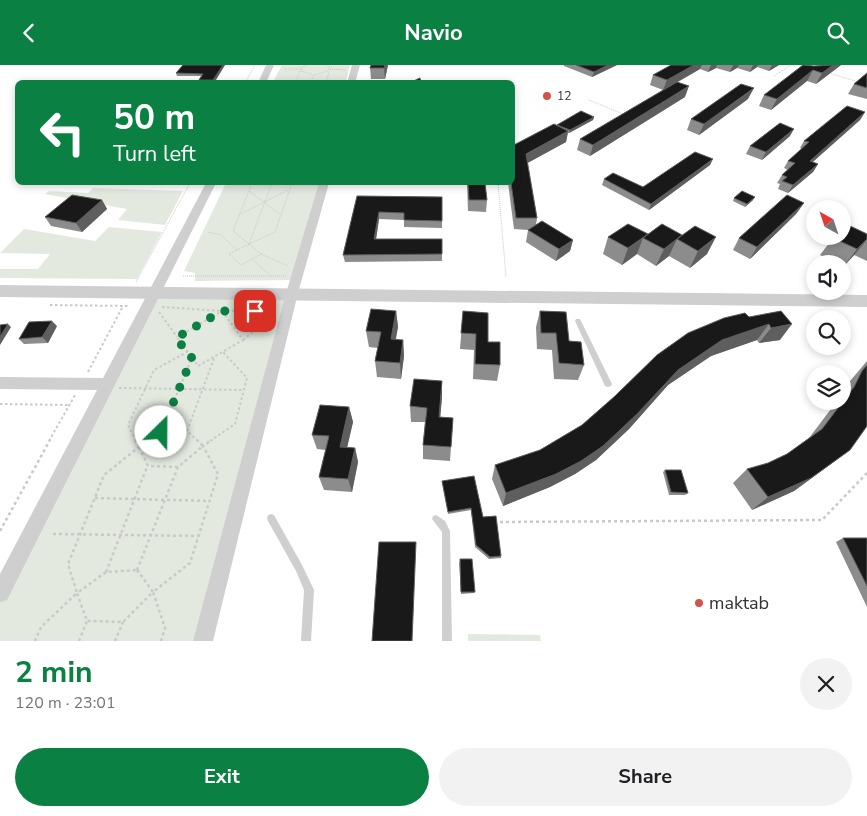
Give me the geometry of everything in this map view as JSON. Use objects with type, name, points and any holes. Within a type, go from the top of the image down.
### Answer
[{"type":"street","points":[[263,80],[270,65]]},
{"type":"street","points":[[352,80],[356,65]]},
{"type":"street","points":[[0,593],[113,386],[155,293],[210,185]]},
{"type":"street","points":[[203,641],[292,293],[323,185]]},
{"type":"street","points":[[0,291],[867,301]]},
{"type":"street","points":[[0,383],[113,386]]},
{"type":"lane","points":[[578,321],[608,384]]},
{"type":"lane","points":[[271,518],[309,589],[306,641]]},
{"type":"lane","points":[[436,519],[446,531],[447,641]]},
{"type":"path","points":[[247,80],[255,65]]},
{"type":"path","points":[[296,80],[302,65]]},
{"type":"path","points":[[284,69],[301,69],[307,65]]},
{"type":"path","points":[[327,65],[330,69]]},
{"type":"path","points":[[327,80],[331,65]]},
{"type":"path","points":[[774,76],[791,65]]},
{"type":"path","points":[[301,69],[302,73],[313,76],[322,74],[330,69],[346,70]]},
{"type":"path","points":[[829,73],[858,82]]},
{"type":"path","points":[[312,80],[313,76]]},
{"type":"path","points":[[589,100],[623,114]]},
{"type":"path","points":[[134,286],[189,185]]},
{"type":"path","points":[[251,185],[233,231],[261,254],[290,267]]},
{"type":"path","points":[[249,244],[271,185]]},
{"type":"path","points":[[261,254],[241,265],[229,254],[275,232],[291,185]]},
{"type":"path","points":[[498,185],[506,277]]},
{"type":"path","points":[[239,215],[289,190]]},
{"type":"path","points":[[249,191],[281,215]]},
{"type":"path","points":[[208,232],[221,235],[237,250]]},
{"type":"path","points":[[252,259],[271,276]]},
{"type":"path","points":[[183,275],[289,276]]},
{"type":"path","points":[[86,376],[127,299]]},
{"type":"path","points":[[48,305],[130,306]]},
{"type":"path","points":[[157,307],[222,311],[280,310],[243,340],[198,365],[176,338],[157,307]]},
{"type":"path","points":[[176,338],[222,311]]},
{"type":"path","points":[[222,311],[243,340]]},
{"type":"path","points":[[35,641],[41,627],[77,593],[106,572],[148,466],[128,425],[154,370],[187,351]]},
{"type":"path","points":[[137,571],[178,467],[203,446],[235,424],[247,379],[223,352]]},
{"type":"path","points":[[187,431],[215,356]]},
{"type":"path","points":[[161,432],[192,358]]},
{"type":"path","points":[[113,386],[244,390]]},
{"type":"path","points":[[0,531],[78,390]]},
{"type":"path","points":[[0,404],[69,405]]},
{"type":"path","points":[[79,641],[87,621],[68,565],[104,475],[138,447],[161,432],[187,431],[203,446],[218,474],[190,563],[153,592],[123,621],[115,641]]},
{"type":"path","points":[[148,466],[178,467]]},
{"type":"path","points":[[500,522],[822,520],[866,475]]},
{"type":"path","points":[[95,498],[210,501]]},
{"type":"path","points":[[53,534],[198,536]]},
{"type":"path","points":[[106,572],[137,571]]},
{"type":"path","points":[[137,571],[153,592],[165,628],[161,641]]},
{"type":"path","points":[[87,621],[123,621]]},
{"type":"shaded area","points":[[282,65],[350,65],[346,80],[274,80]]},
{"type":"shaded area","points":[[225,185],[318,185],[292,280],[195,281],[195,273],[184,271]]},
{"type":"shaded area","points":[[93,188],[183,191],[165,225],[118,220],[127,209],[45,194],[49,191],[88,193]]},
{"type":"shaded area","points":[[109,227],[162,232],[137,279],[0,278],[0,269],[38,269],[50,254],[0,253],[24,229],[95,241]]},
{"type":"shaded area","points":[[155,293],[292,293],[203,641],[0,641],[0,593]]},
{"type":"shaded area","points":[[468,634],[540,635],[541,641],[468,641]]},
{"type":"building","points":[[183,65],[223,65],[213,80],[199,80],[203,74],[176,73]]},
{"type":"building","points":[[371,65],[385,65],[384,68],[370,68]]},
{"type":"building","points":[[576,65],[608,65],[594,72]]},
{"type":"building","points":[[671,65],[694,65],[667,80],[653,75]]},
{"type":"building","points":[[803,65],[833,65],[822,73],[813,70],[777,99],[764,95]]},
{"type":"building","points":[[867,73],[867,88],[854,84]]},
{"type":"building","points":[[677,82],[689,86],[593,145],[580,139]]},
{"type":"building","points":[[741,84],[754,88],[704,124],[691,119]]},
{"type":"building","points":[[847,106],[865,112],[810,161],[818,164],[793,185],[782,181],[787,177],[782,175],[795,163],[788,161],[809,142],[804,141]]},
{"type":"building","points":[[581,111],[594,117],[570,130],[557,125]]},
{"type":"building","points":[[780,123],[794,129],[766,152],[750,146]]},
{"type":"building","points":[[554,124],[568,131],[526,154],[537,218],[516,218],[511,185],[515,185],[515,144]]},
{"type":"building","points":[[695,152],[713,159],[651,204],[604,179],[613,173],[643,187]]},
{"type":"building","points":[[468,185],[485,185],[487,200],[469,200]]},
{"type":"building","points":[[742,191],[755,197],[747,204],[734,198]]},
{"type":"building","points":[[72,195],[102,200],[76,223],[45,217]]},
{"type":"building","points":[[787,195],[804,203],[757,247],[739,238]]},
{"type":"building","points":[[357,196],[442,197],[442,221],[404,220],[404,213],[379,212],[374,239],[442,239],[442,254],[343,255]]},
{"type":"building","points":[[542,221],[573,240],[559,249],[528,230]]},
{"type":"building","points":[[628,224],[648,234],[628,248],[608,237]]},
{"type":"building","points":[[662,224],[682,235],[664,249],[643,238]]},
{"type":"building","points":[[695,226],[716,237],[698,251],[677,239]]},
{"type":"building","points":[[851,226],[867,234],[867,239],[857,249],[848,245],[851,245]]},
{"type":"building","points":[[371,309],[396,311],[391,339],[403,340],[400,363],[375,361],[381,332],[366,331]]},
{"type":"building","points":[[463,311],[488,313],[488,342],[500,342],[500,365],[475,364],[476,334],[461,333]]},
{"type":"building","points":[[540,311],[566,312],[569,341],[581,342],[584,365],[559,363],[556,333],[541,333]]},
{"type":"building","points":[[781,311],[792,324],[771,328],[769,324],[722,340],[678,370],[637,414],[603,446],[581,461],[556,474],[506,493],[495,465],[540,450],[582,425],[657,355],[688,333],[724,318],[745,313],[749,317]]},
{"type":"building","points":[[52,321],[42,337],[19,339],[29,322]]},
{"type":"building","points":[[8,324],[0,337],[0,325]]},
{"type":"building","points":[[867,365],[867,426],[850,450],[811,478],[768,497],[747,469],[768,463],[787,454],[822,429],[836,410],[851,410],[851,391]]},
{"type":"building","points":[[414,379],[442,381],[439,417],[453,418],[451,447],[423,445],[427,408],[410,406]]},
{"type":"building","points":[[320,405],[349,407],[340,447],[355,448],[348,479],[319,477],[329,436],[312,435]]},
{"type":"building","points":[[665,470],[681,470],[688,493],[671,492]]},
{"type":"building","points":[[474,476],[483,517],[496,516],[501,556],[490,557],[476,545],[471,508],[448,512],[442,481]]},
{"type":"building","points":[[843,538],[867,538],[867,586]]},
{"type":"building","points":[[379,542],[416,542],[412,641],[372,641]]},
{"type":"building","points":[[460,559],[472,559],[475,592],[461,592]]},
{"type":"place","name":"12","points":[[547,96]]},
{"type":"place","name":"maktab","points":[[699,603]]},
{"type":"route","points":[[161,432],[192,358],[176,338],[222,311],[255,311]]}]
